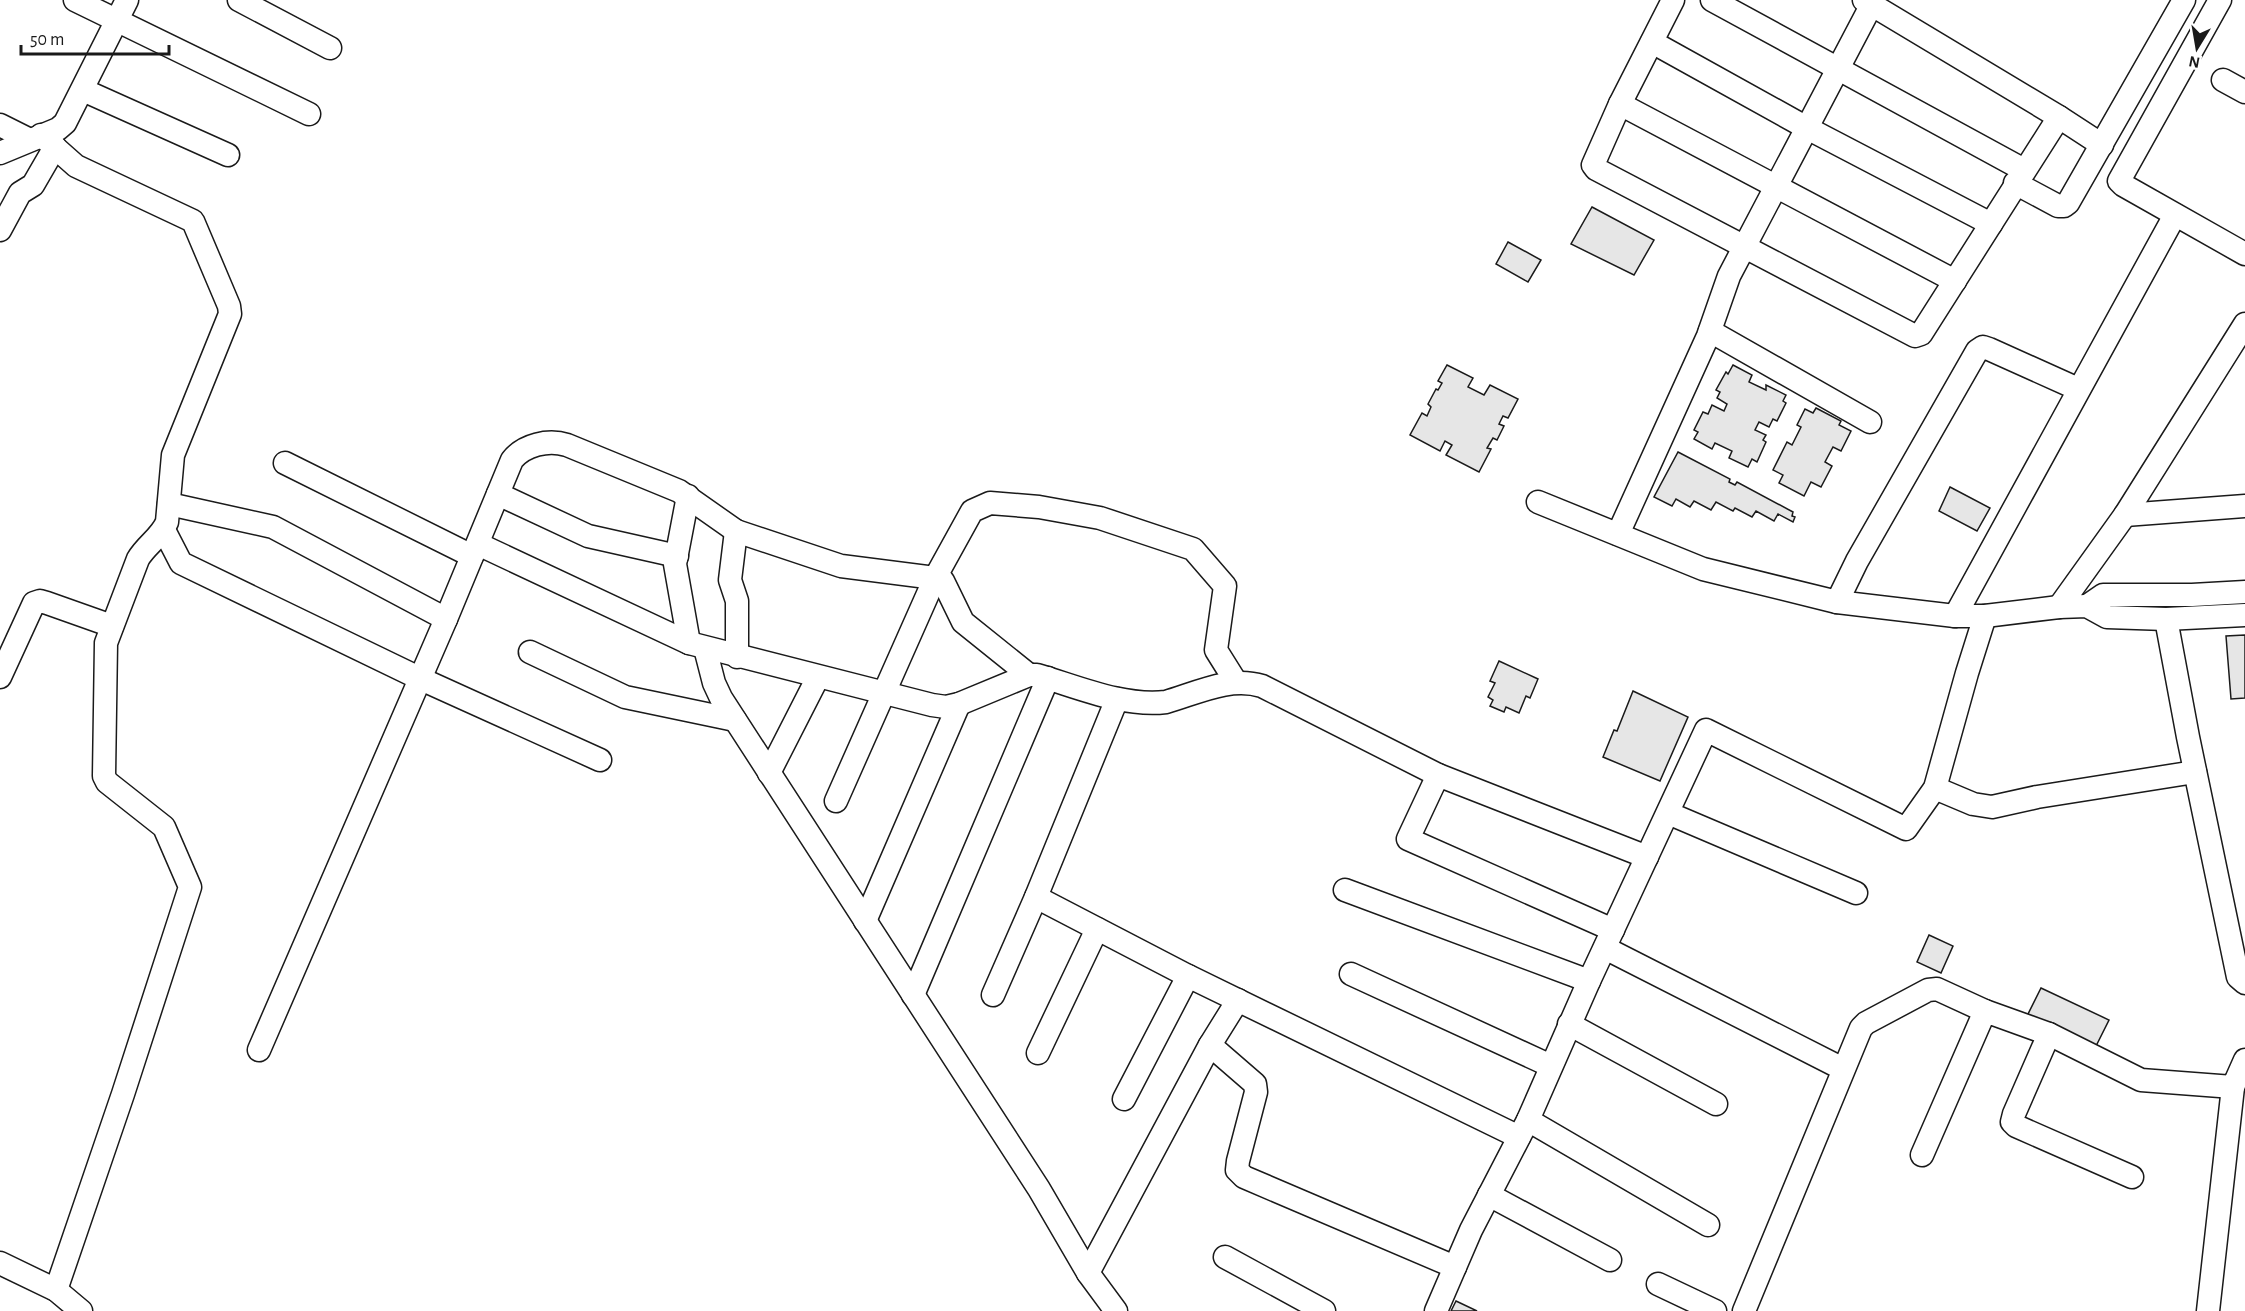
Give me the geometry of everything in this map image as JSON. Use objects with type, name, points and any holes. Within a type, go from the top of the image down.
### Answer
[{"type":"street","points":[[75,0],[309,114]]},
{"type":"street","points":[[0,153],[42,141],[65,123],[127,0]]},
{"type":"street","points":[[238,0],[330,48]]},
{"type":"street","points":[[1673,0],[1620,104],[1593,165],[1596,169],[1915,336],[1921,334],[2059,117]]},
{"type":"street","points":[[1712,0],[1838,68],[2020,177],[2058,206],[2064,207],[2184,0]]},
{"type":"street","points":[[2220,0],[2120,181],[2123,185],[2245,254]]},
{"type":"street","points":[[1618,534],[1710,331],[1726,282],[1838,68],[1868,2],[2102,145]]},
{"type":"street","points":[[1652,42],[1807,128],[1991,224]]},
{"type":"street","points":[[2223,80],[2245,92]]},
{"type":"street","points":[[83,90],[228,155]]},
{"type":"street","points":[[1620,104],[1955,281]]},
{"type":"street","points":[[0,125],[42,141],[76,166],[193,220],[229,306],[229,320],[173,455],[167,522],[164,530],[140,555],[112,626],[106,649],[105,776],[107,782],[164,827],[190,887],[56,1290]]},
{"type":"street","points":[[0,230],[20,193],[33,184],[42,141]]},
{"type":"street","points":[[1955,616],[2175,215]]},
{"type":"street","points":[[2059,608],[2125,515],[2245,324]]},
{"type":"street","points":[[1710,331],[1870,422]]},
{"type":"street","points":[[1837,602],[1857,561],[1977,351],[1983,347],[1989,349],[2078,389]]},
{"type":"street","points":[[259,1050],[421,678],[512,460],[524,449],[557,442],[688,496],[736,531],[849,568],[935,578],[943,581],[963,622],[1039,676],[1117,699],[1154,704],[1236,682],[1262,686],[1438,775],[1647,857]]},
{"type":"street","points":[[285,464],[475,550],[697,646],[946,707],[1039,676]]},
{"type":"street","points":[[498,494],[588,536],[677,556]]},
{"type":"street","points":[[688,496],[677,556],[677,575],[697,646],[714,683],[769,773],[1039,1189],[1088,1273],[1116,1311]]},
{"type":"street","points":[[1538,502],[1715,573],[1837,602],[1955,616],[1985,616],[2087,606],[2103,595],[2192,595],[2245,592]]},
{"type":"street","points":[[836,801],[935,578],[972,511],[990,503],[1039,507],[1100,518],[1193,549],[1225,586],[1216,651],[1236,682]]},
{"type":"street","points":[[169,504],[273,527],[446,619]]},
{"type":"street","points":[[2125,515],[2245,506]]},
{"type":"street","points":[[164,530],[181,563],[421,678],[600,760]]},
{"type":"street","points":[[736,531],[729,580],[737,601],[738,657]]},
{"type":"street","points":[[0,677],[34,603],[40,601],[47,603],[112,626]]},
{"type":"street","points":[[2087,606],[2107,617],[2166,619],[2245,615]]},
{"type":"street","points":[[1436,1311],[1489,1195],[1524,1128],[1569,1024],[1706,730],[1906,829],[1935,788],[1985,616]]},
{"type":"street","points":[[2166,619],[2238,977],[2245,983]]},
{"type":"street","points":[[530,652],[633,699],[735,720]]},
{"type":"street","points":[[913,995],[1039,676]]},
{"type":"street","points":[[769,773],[818,677]]},
{"type":"street","points":[[993,995],[1117,699]]},
{"type":"street","points":[[865,921],[958,704]]},
{"type":"street","points":[[1935,788],[1973,804],[1992,807],[2037,797],[2195,772]]},
{"type":"street","points":[[1438,775],[1408,839],[1609,939],[1843,1069]]},
{"type":"street","points":[[1668,813],[1856,893]]},
{"type":"street","points":[[1346,890],[1589,981]]},
{"type":"street","points":[[1036,897],[1238,1000],[1524,1128],[1708,1225]]},
{"type":"street","points":[[1038,1053],[1097,929]]},
{"type":"street","points":[[1351,974],[1551,1066]]},
{"type":"street","points":[[1124,1099],[1188,976]]},
{"type":"street","points":[[1744,1311],[1857,1036],[1866,1023],[1928,990],[1944,991],[1985,1011],[2049,1034],[2140,1080],[2233,1087]]},
{"type":"street","points":[[1088,1273],[1210,1045],[1238,1000]]},
{"type":"street","points":[[1922,1155],[1985,1011]]},
{"type":"street","points":[[1569,1024],[1716,1104]]},
{"type":"street","points":[[2049,1034],[2012,1122],[2016,1126],[2133,1177]]},
{"type":"street","points":[[1210,1045],[1255,1084],[1256,1092],[1238,1161],[1238,1170],[1244,1177],[1455,1267]]},
{"type":"street","points":[[2208,1311],[2233,1087],[2245,1059]]},
{"type":"street","points":[[1489,1195],[1610,1260]]},
{"type":"street","points":[[1225,1257],[1324,1311]]},
{"type":"street","points":[[0,1264],[56,1290],[81,1311]]},
{"type":"street","points":[[1658,1284],[1715,1311]]},
{"type":"building","points":[[1592,207],[1654,240],[1634,275],[1571,244]]},
{"type":"building","points":[[1508,242],[1541,260],[1528,282],[1496,264]]},
{"type":"building","points":[[1447,365],[1473,378],[1468,387],[1484,395],[1490,385],[1518,399],[1508,418],[1503,416],[1499,424],[1504,426],[1497,440],[1493,438],[1487,448],[1491,449],[1479,472],[1446,455],[1452,445],[1445,441],[1440,451],[1410,435],[1422,413],[1427,416],[1431,407],[1428,404],[1442,383],[1438,381]]},
{"type":"building","points":[[1733,365],[1752,375],[1749,382],[1766,390],[1766,385],[1786,395],[1783,401],[1786,403],[1777,421],[1773,419],[1769,427],[1759,422],[1755,430],[1766,435],[1763,440],[1766,442],[1757,462],[1752,459],[1748,467],[1729,458],[1732,451],[1715,443],[1712,449],[1694,439],[1698,432],[1694,430],[1703,412],[1708,414],[1712,405],[1724,411],[1727,404],[1717,398],[1720,392],[1716,390],[1726,372],[1728,374]]},
{"type":"building","points":[[1816,408],[1841,421],[1839,425],[1851,431],[1841,451],[1833,447],[1825,462],[1832,466],[1821,487],[1811,482],[1804,496],[1779,483],[1783,475],[1773,470],[1787,442],[1792,445],[1801,427],[1797,425],[1805,409],[1813,413]]},
{"type":"building","points":[[1678,452],[1730,479],[1729,482],[1735,485],[1737,482],[1793,512],[1792,516],[1795,517],[1793,522],[1778,514],[1774,521],[1756,511],[1752,517],[1716,502],[1711,510],[1694,501],[1690,507],[1676,499],[1672,506],[1654,497]]},
{"type":"building","points":[[1950,487],[1990,508],[1977,531],[1939,511]]},
{"type":"building","points":[[2245,635],[2245,698],[2231,699],[2226,636]]},
{"type":"building","points":[[1499,661],[1538,679],[1530,698],[1526,696],[1519,713],[1506,707],[1504,712],[1490,706],[1493,700],[1488,697],[1495,683],[1490,681]]},
{"type":"building","points":[[1633,691],[1688,717],[1660,781],[1603,757],[1614,730],[1617,731]]},
{"type":"building","points":[[1929,935],[1953,946],[1941,973],[1917,962]]},
{"type":"building","points":[[2041,988],[2109,1020],[2094,1050],[2026,1018]]},
{"type":"building","points":[[1456,1301],[1477,1311],[1451,1311]]}]
